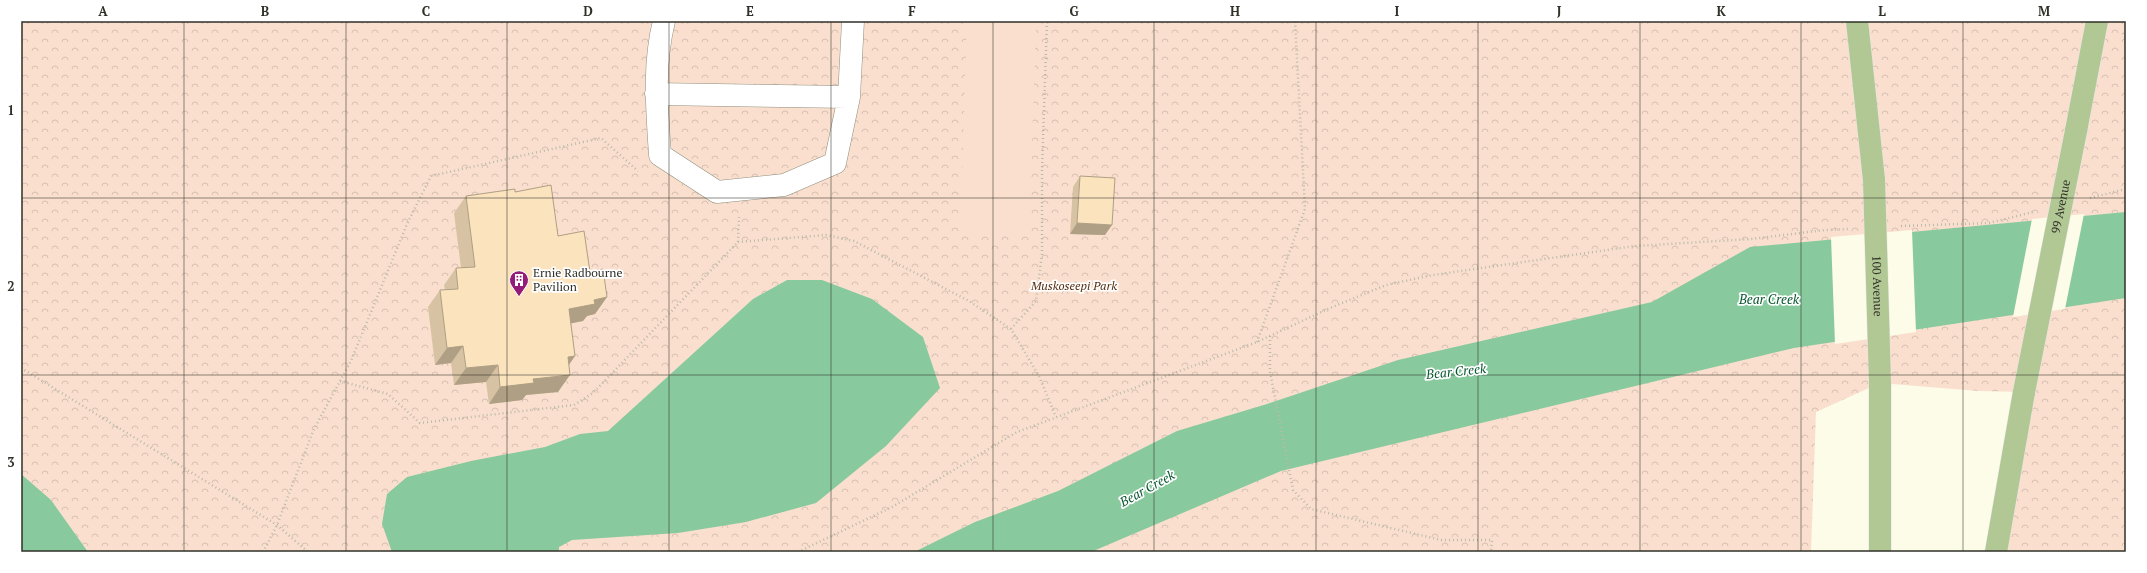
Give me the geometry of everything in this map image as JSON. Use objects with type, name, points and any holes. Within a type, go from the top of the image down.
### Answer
[{"type":"main road","name":"100 Avenue","points":[[1857,21],[1874,180],[1880,383],[1880,552]]},
{"type":"main road","name":"99 Avenue","points":[[1996,552],[2024,392],[2098,21]]},
{"type":"lane","points":[[664,21],[658,44],[656,94],[660,155],[717,192],[784,185],[835,163],[849,98],[853,21]]},
{"type":"lane","points":[[656,94],[849,98]]},
{"type":"path","points":[[1011,330],[1036,301],[1042,254],[1042,169],[1047,21]]},
{"type":"path","points":[[1257,342],[1305,209],[1295,21]]},
{"type":"path","points":[[263,552],[277,525],[314,429],[351,361],[407,224],[431,176],[601,138],[641,174]]},
{"type":"path","points":[[2086,199],[2126,189]]},
{"type":"path","points":[[738,242],[739,212]]},
{"type":"path","points":[[1895,227],[1989,223],[2034,212]]},
{"type":"path","points":[[798,552],[892,507],[1017,432],[1257,342],[1330,308],[1386,286],[1432,275],[1635,246],[1751,239],[1825,230],[1856,228]]},
{"type":"path","points":[[340,381],[388,394],[420,423],[574,405],[593,393],[738,242],[826,235],[854,242],[968,301],[1011,330],[1039,376],[1056,417]]},
{"type":"path","points":[[1270,336],[1270,372],[1293,490],[1311,509],[1440,540],[1492,540],[1491,552]]},
{"type":"path","points":[[21,368],[277,525],[308,552]]},
{"type":"green space","name":"Muskoseepi Park","points":[[21,21],[2126,21],[2126,552],[2003,552],[2024,392],[1978,391],[1880,383],[1816,412],[1811,552],[21,552]]},
{"type":"green space","points":[[967,21],[1036,21],[1029,236],[960,234]]},
{"type":"water","name":"Bear Creek","points":[[2126,212],[2126,298],[1794,348],[1281,471],[1091,552],[914,552],[975,522],[1058,491],[1177,431],[1267,404],[1398,360],[1652,302],[1750,247]]},
{"type":"water","points":[[787,280],[822,280],[872,299],[923,337],[940,388],[886,446],[816,503],[746,522],[678,533],[572,540],[559,547],[559,552],[392,552],[382,524],[387,494],[407,477],[471,461],[545,447],[580,434],[608,431],[753,299]]},
{"type":"water","points":[[21,474],[51,500],[88,552],[21,552]]},
{"type":"pier","points":[[2084,214],[2065,309],[2013,317],[2032,219]]},
{"type":"pier","points":[[1912,230],[1916,332],[1835,344],[1831,237]]},
{"type":"building","points":[[1080,176],[1115,178],[1112,225],[1077,223]]},
{"type":"building","name":"Ernie Radbourne Pavilion","points":[[551,185],[558,236],[584,231],[590,272],[603,269],[607,297],[594,300],[595,304],[569,309],[575,356],[568,357],[570,375],[533,379],[534,383],[500,387],[498,365],[466,368],[463,346],[447,348],[440,290],[458,289],[456,268],[475,267],[466,196],[515,189],[515,192]]},
{"type":"place","name":"Ernie Radbourne Pavilion","points":[[519,297]]}]
